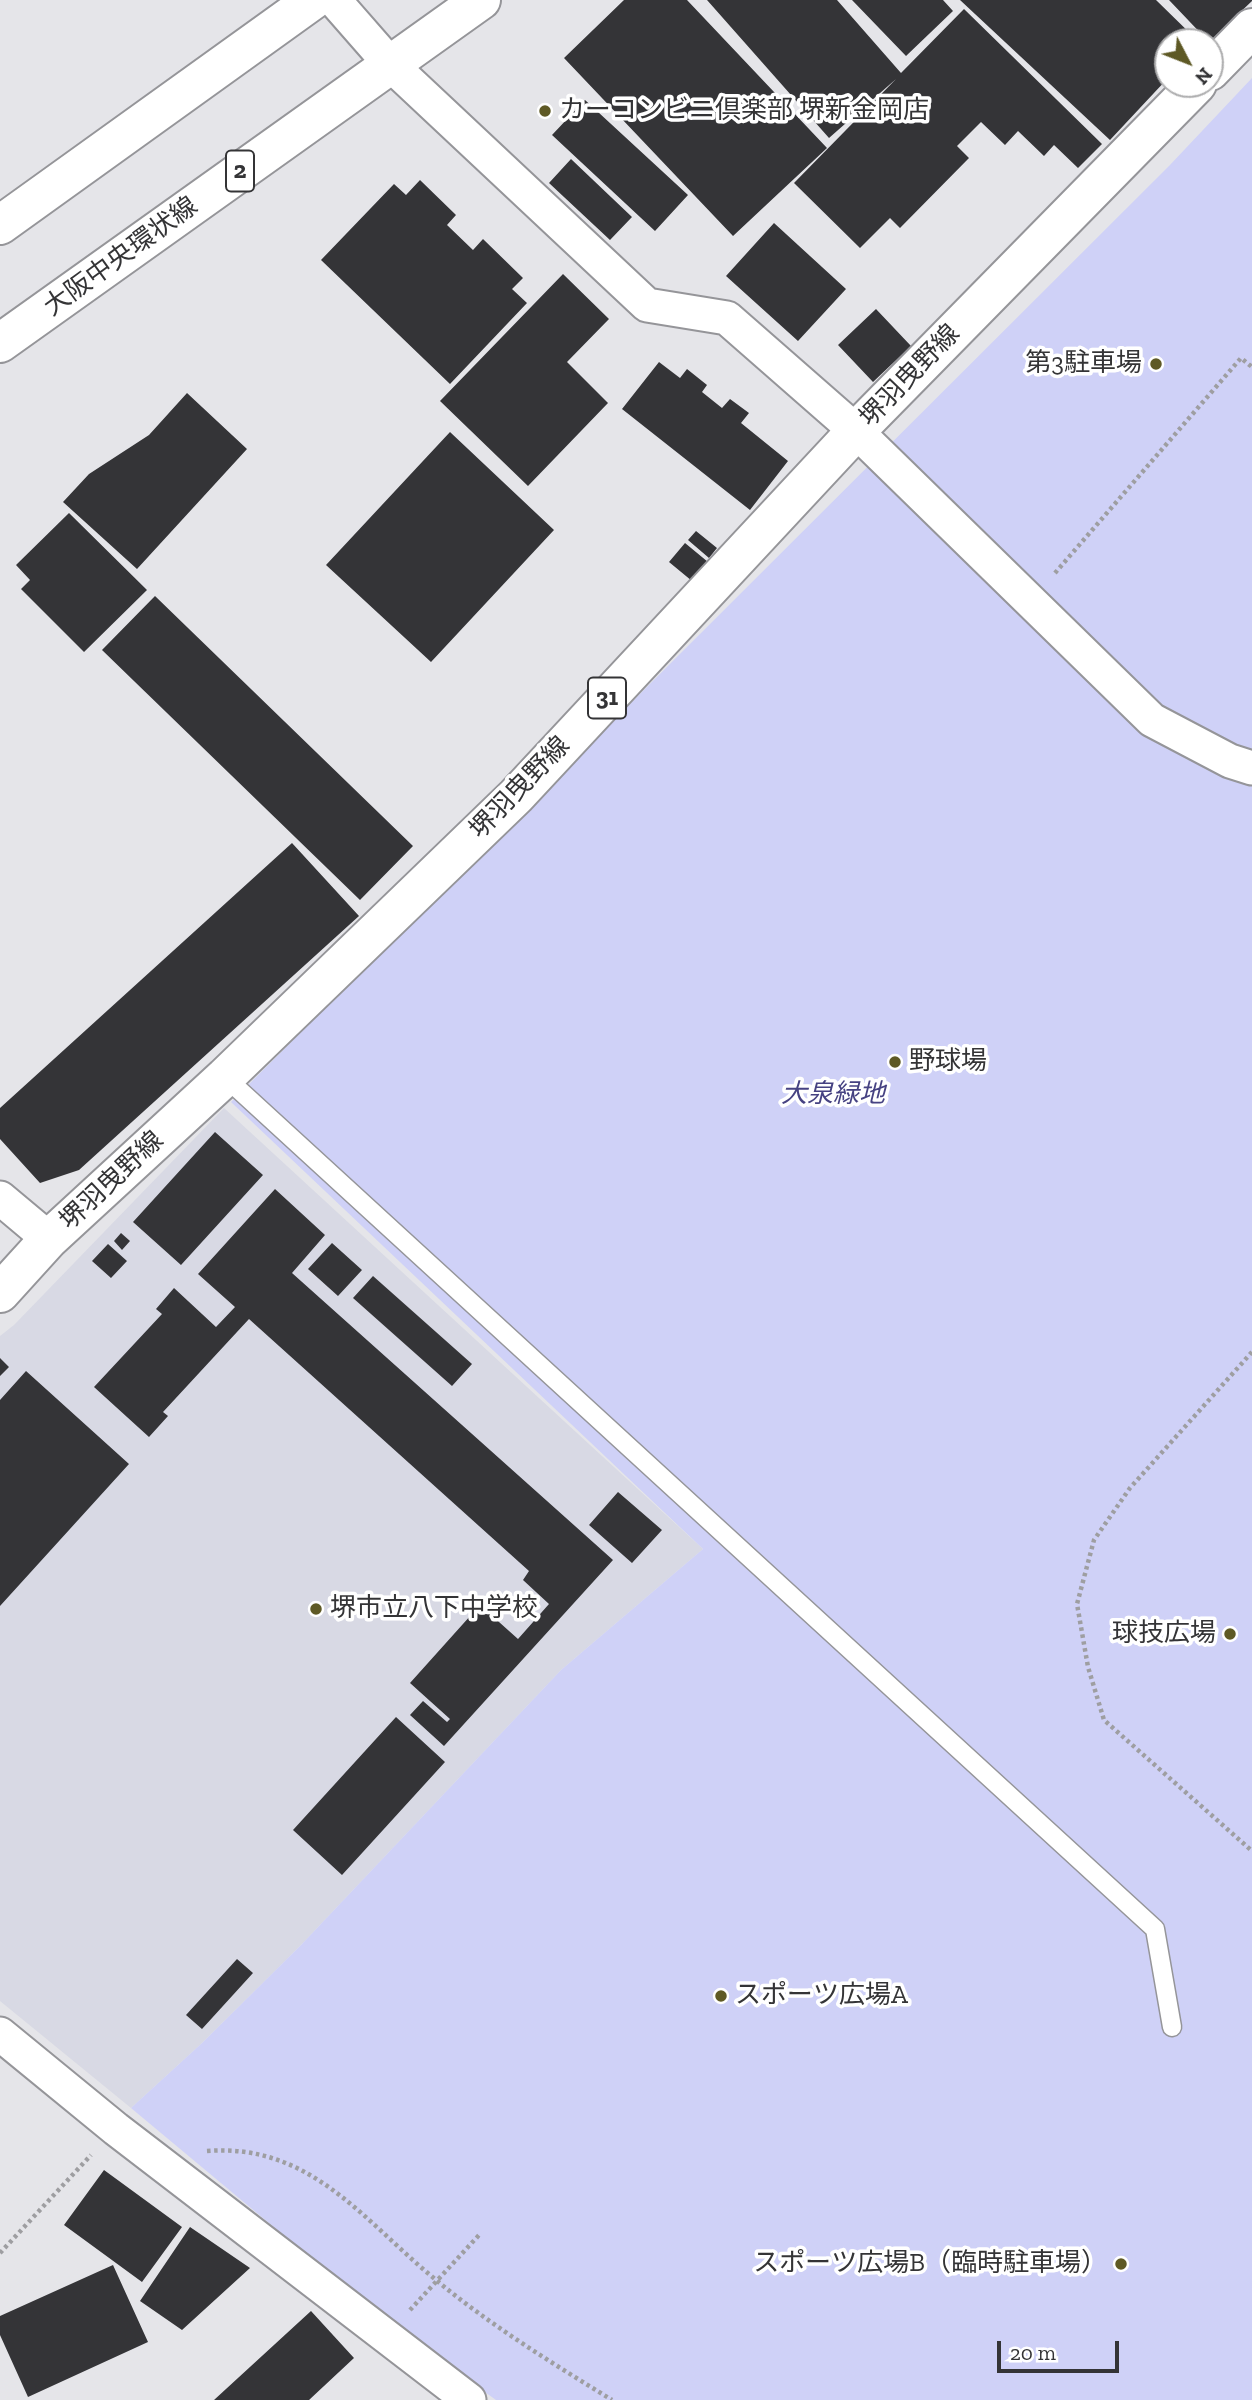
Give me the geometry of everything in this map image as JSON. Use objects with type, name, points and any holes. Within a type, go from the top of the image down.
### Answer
[{"type":"main road","points":[[0,225],[313,0]]},
{"type":"main road","name":"大阪中央環状線","points":[[0,343],[481,0]]},
{"type":"main road","points":[[1224,57],[1252,28]]},
{"type":"main road","name":"堺羽曳野線","points":[[0,1293],[48,1239],[225,1077],[516,796],[856,431],[1183,98]]},
{"type":"street","points":[[334,0],[390,64],[647,305],[727,318],[856,431],[1152,720],[1230,761],[1252,768]]},
{"type":"street","points":[[0,1198],[48,1239]]},
{"type":"street","points":[[0,2034],[116,2129],[469,2400]]},
{"type":"lane","points":[[225,1077],[1155,1930],[1172,2027]]},
{"type":"path","points":[[1031,600],[1241,358],[1252,367]]},
{"type":"path","points":[[1252,1352],[1130,1489],[1094,1540],[1077,1604],[1088,1667],[1104,1720],[1252,1851]]},
{"type":"path","points":[[0,2252],[116,2129]]},
{"type":"path","points":[[150,2155],[215,2150],[263,2153],[297,2165],[325,2182],[437,2280],[510,2334],[612,2400]]},
{"type":"path","points":[[386,2336],[480,2234]]},
{"type":"shaded area","name":"堺市立八下中学校","points":[[224,1108],[703,1549],[561,1670],[301,1945],[202,2043],[131,2108],[0,2001],[0,1336],[14,1325]]},
{"type":"green space","name":"大泉緑地","points":[[1252,78],[1252,2400],[496,2400],[390,2324],[131,2108],[202,2043],[301,1945],[561,1670],[703,1549],[231,1102],[1169,166]]},
{"type":"building","points":[[624,0],[687,0],[827,148],[733,236],[564,58]]},
{"type":"building","points":[[707,0],[837,0],[901,73],[964,9],[1102,144],[1078,168],[1054,145],[1044,156],[1018,131],[1005,145],[981,122],[957,146],[969,158],[900,228],[890,218],[860,248],[794,183],[896,79],[829,138]]},
{"type":"building","points":[[852,0],[943,0],[953,11],[906,56]]},
{"type":"building","points":[[960,0],[1156,0],[1185,28],[1154,28],[1154,93],[1110,140]]},
{"type":"building","points":[[1169,0],[1252,0],[1224,28],[1196,28]]},
{"type":"building","points":[[585,100],[688,195],[655,231],[552,135]]},
{"type":"building","points":[[571,159],[632,217],[610,240],[549,183]]},
{"type":"building","points":[[420,180],[456,215],[447,225],[473,250],[483,239],[523,278],[512,289],[527,303],[450,384],[321,260],[394,184],[406,195]]},
{"type":"building","points":[[774,223],[846,289],[798,341],[726,276]]},
{"type":"building","points":[[563,274],[609,319],[567,362],[608,403],[528,486],[440,401]]},
{"type":"building","points":[[876,309],[911,346],[873,382],[838,345]]},
{"type":"building","points":[[659,362],[680,378],[687,369],[707,385],[702,392],[722,408],[730,399],[749,413],[741,423],[788,461],[750,510],[622,409]]},
{"type":"building","points":[[187,393],[247,449],[137,569],[63,502],[89,474],[149,435]]},
{"type":"building","points":[[450,432],[554,530],[431,662],[326,565]]},
{"type":"building","points":[[69,513],[147,590],[84,652],[21,589],[30,580],[16,565]]},
{"type":"building","points":[[696,531],[717,548],[709,558],[688,540]]},
{"type":"building","points":[[685,543],[708,562],[692,581],[669,562]]},
{"type":"building","points":[[155,596],[413,846],[360,900],[102,650]]},
{"type":"building","points":[[292,843],[359,916],[79,1170],[40,1183],[0,1139],[0,1108]]},
{"type":"building","points":[[215,1132],[263,1175],[181,1265],[133,1222]]},
{"type":"building","points":[[275,1189],[325,1235],[292,1273],[613,1560],[444,1746],[410,1715],[423,1701],[447,1722],[450,1719],[410,1683],[480,1605],[518,1639],[549,1604],[523,1580],[529,1571],[249,1319],[163,1412],[168,1416],[149,1437],[94,1387],[162,1314],[156,1309],[174,1288],[216,1327],[235,1307],[198,1274]]},
{"type":"building","points":[[121,1233],[130,1241],[122,1250],[114,1241]]},
{"type":"building","points":[[332,1243],[362,1270],[338,1296],[308,1269]]},
{"type":"building","points":[[108,1244],[127,1261],[111,1278],[92,1261]]},
{"type":"building","points":[[373,1276],[472,1364],[452,1386],[353,1298]]},
{"type":"building","points":[[0,1358],[9,1367],[0,1376]]},
{"type":"building","points":[[26,1371],[129,1464],[0,1606],[0,1400]]},
{"type":"building","points":[[618,1492],[662,1530],[632,1563],[589,1525]]},
{"type":"building","points":[[396,1717],[445,1762],[342,1875],[293,1830]]},
{"type":"building","points":[[237,1959],[253,1973],[202,2029],[186,2015]]},
{"type":"building","points":[[104,2170],[182,2227],[142,2282],[64,2225]]},
{"type":"building","points":[[190,2227],[250,2268],[182,2330],[140,2301]]},
{"type":"building","points":[[113,2265],[148,2342],[28,2397],[0,2335],[0,2316]]},
{"type":"building","points":[[311,2311],[354,2358],[309,2400],[214,2400]]},
{"type":"place","name":"カーコンビニ倶楽部 堺新金岡店","points":[[545,111]]},
{"type":"place","name":"第3駐車場","points":[[1156,364]]},
{"type":"place","name":"野球場","points":[[895,1062]]},
{"type":"place","name":"堺市立八下中学校","points":[[316,1609]]},
{"type":"place","name":"球技広場","points":[[1230,1634]]},
{"type":"place","name":"スポーツ広場A","points":[[721,1996]]},
{"type":"place","name":"スポーツ広場B（臨時駐車場）","points":[[1121,2264]]}]
